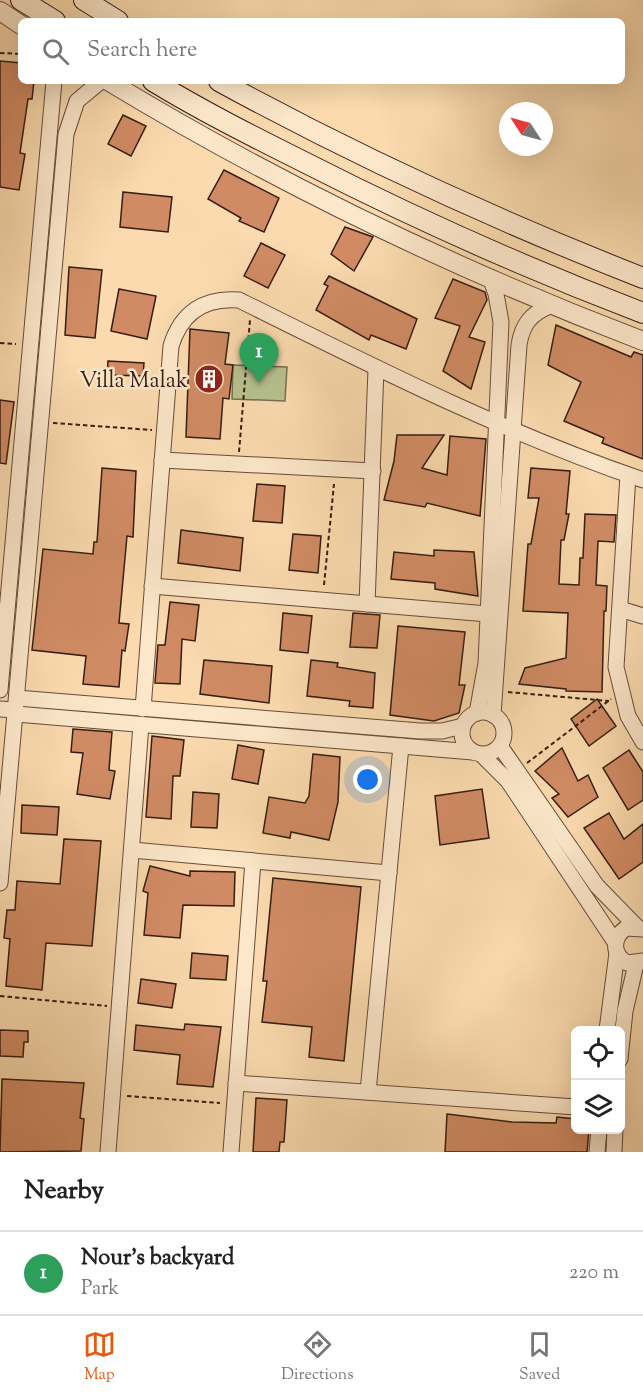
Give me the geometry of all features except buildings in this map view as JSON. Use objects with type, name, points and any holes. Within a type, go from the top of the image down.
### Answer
[{"type":"main road","points":[[21,0],[50,18]]},
{"type":"main road","points":[[84,0],[113,18]]},
{"type":"main road","points":[[158,84],[244,132],[441,229],[532,270],[643,314]]},
{"type":"main road","points":[[225,84],[363,156],[486,214],[643,278]]},
{"type":"street","points":[[0,11],[18,24]]},
{"type":"street","points":[[0,690],[54,84]]},
{"type":"street","points":[[0,883],[68,122],[78,101],[98,84]]},
{"type":"street","points":[[113,84],[244,159],[491,280],[550,306],[643,341]]},
{"type":"street","points":[[0,709],[142,709],[420,732],[442,731],[463,726],[477,713],[484,676],[488,614],[501,322],[491,280]]},
{"type":"street","points":[[142,709],[171,346],[184,319],[195,308],[224,299],[239,300],[376,369],[496,424],[636,477],[620,609],[615,697],[643,742]]},
{"type":"street","points":[[493,715],[520,334],[532,316],[550,306]]},
{"type":"street","points":[[367,604],[376,369]]},
{"type":"street","points":[[162,460],[373,471]]},
{"type":"street","points":[[15,521],[32,522]]},
{"type":"street","points":[[152,586],[488,614]]},
{"type":"street","points":[[620,609],[643,616]]},
{"type":"street","points":[[16,708],[141,725],[489,754],[500,746],[504,731],[501,722],[493,715],[477,713]]},
{"type":"street","points":[[108,1152],[141,725]]},
{"type":"street","points":[[463,726],[463,738],[508,781],[623,960],[639,963],[625,1011],[624,1026]]},
{"type":"street","points":[[368,1092],[401,746]]},
{"type":"street","points":[[500,746],[597,886],[640,928]]},
{"type":"street","points":[[132,850],[389,873]]},
{"type":"street","points":[[231,1152],[253,861]]},
{"type":"street","points":[[607,1026],[616,948],[626,928],[640,928]]},
{"type":"street","points":[[236,1083],[571,1107]]},
{"type":"street","points":[[597,1152],[599,1134]]},
{"type":"street","points":[[614,1152],[615,1134]]},
{"type":"path","points":[[0,53],[18,54]]},
{"type":"path","points":[[238,464],[252,306]]},
{"type":"path","points":[[0,344],[31,345]]},
{"type":"path","points":[[41,422],[164,431]]},
{"type":"path","points":[[322,600],[336,469]]},
{"type":"path","points":[[495,690],[615,697]]},
{"type":"path","points":[[517,770],[615,697]]},
{"type":"path","points":[[0,996],[119,1008]]},
{"type":"path","points":[[111,1095],[235,1104]]},
{"type":"green space","points":[[233,365],[287,367],[285,401],[232,399]]},
{"type":"place","name":"Villa Malak","points":[[209,379]]},
{"type":"place","name":"Nour's backyard","points":[[259,383]]}]
